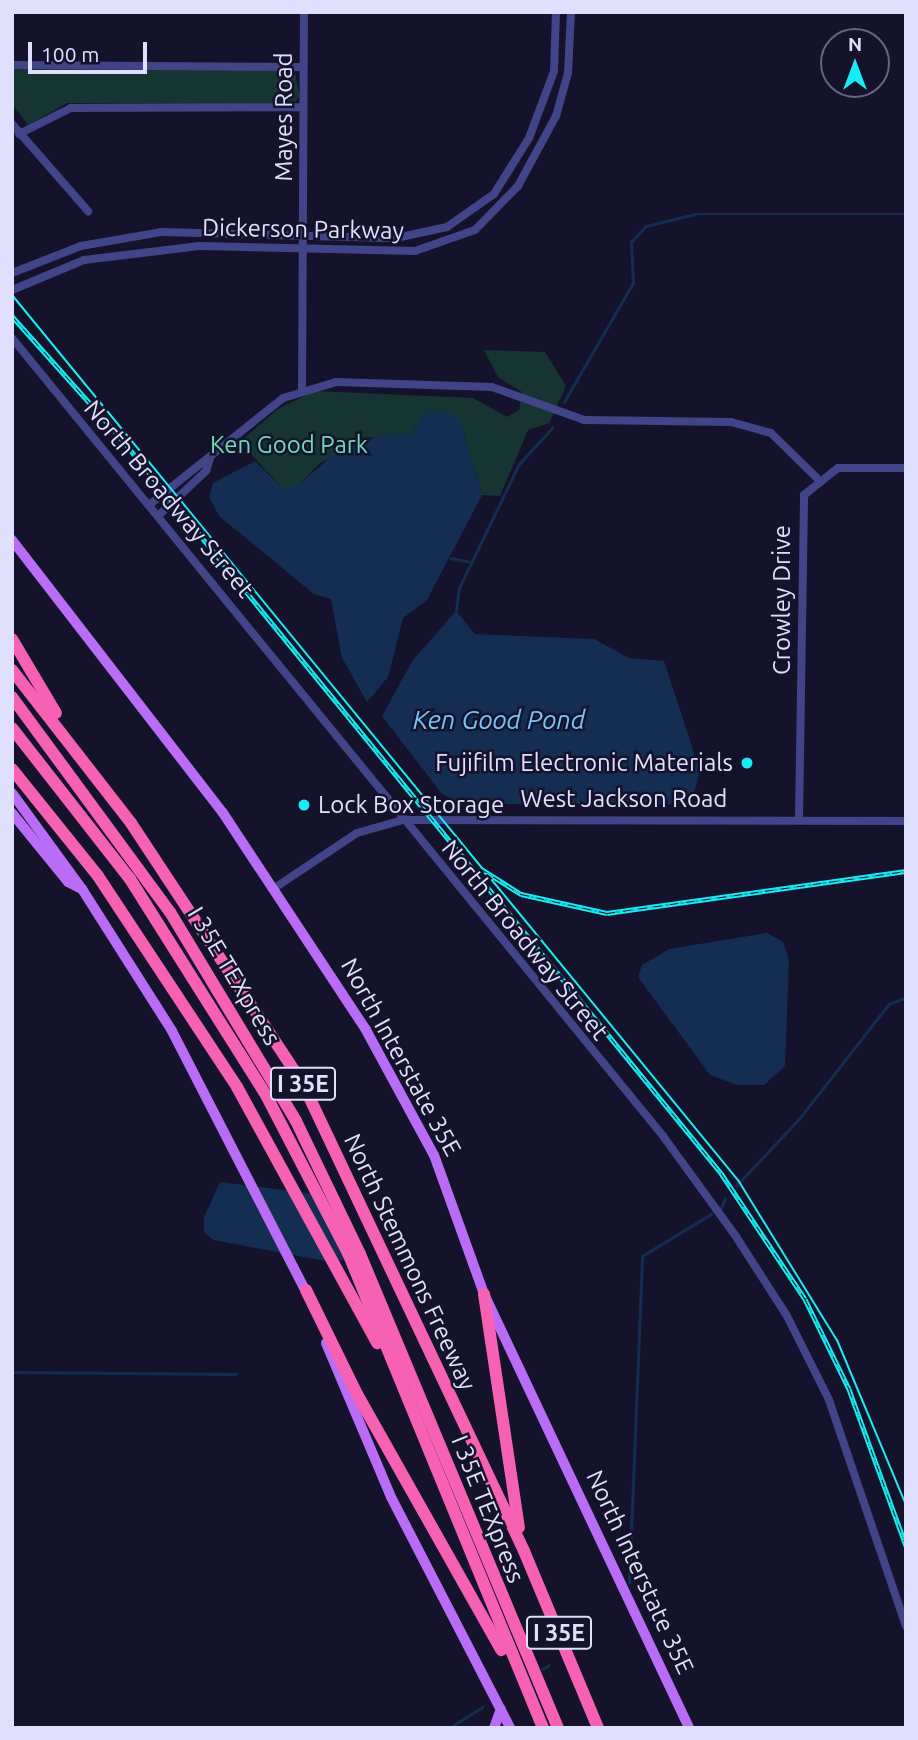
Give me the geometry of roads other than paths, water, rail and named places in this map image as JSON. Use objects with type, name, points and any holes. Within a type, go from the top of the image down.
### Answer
[{"type":"highway","points":[[12,639],[70,738]]},
{"type":"highway","name":"North Stemmons Freeway","points":[[12,670],[70,738],[303,1084],[524,1551],[596,1722]]},
{"type":"highway","name":"I 35E TEXpress","points":[[12,697],[170,912],[296,1121],[360,1254],[555,1722]]},
{"type":"highway","name":"I 35E","points":[[12,728],[130,879],[229,1031],[348,1253],[543,1728]]},
{"type":"highway","points":[[12,769],[99,876],[237,1087],[404,1394]]},
{"type":"highway","points":[[306,1290],[536,1716]]},
{"type":"highway","points":[[484,1294],[501,1384],[509,1484],[524,1551]]},
{"type":"main road","name":"North Interstate 35E","points":[[12,540],[276,887],[334,975],[434,1155],[484,1294],[690,1728]]},
{"type":"main road","points":[[12,793],[79,877],[82,889],[172,1031],[306,1290],[391,1497],[510,1728]]},
{"type":"main road","points":[[12,813],[68,882],[82,889]]},
{"type":"main road","points":[[494,1728],[501,1709]]},
{"type":"street","name":"Mayes Road","points":[[302,390],[304,12]]},
{"type":"street","name":"Dickerson Parkway","points":[[12,273],[81,246],[200,231],[396,238],[447,228],[494,194],[529,138],[542,112],[554,71],[556,12]]},
{"type":"street","name":"Dickerson Parkway","points":[[12,290],[84,260],[199,246],[392,252],[452,241],[506,203],[543,142],[556,116],[568,73],[571,12]]},
{"type":"street","points":[[12,65],[303,67]]},
{"type":"street","points":[[554,71],[568,73]]},
{"type":"street","points":[[19,134],[71,108],[303,107]]},
{"type":"street","points":[[542,112],[556,116]]},
{"type":"street","points":[[12,124],[88,211]]},
{"type":"street","points":[[529,138],[543,142]]},
{"type":"street","points":[[447,228],[452,241]]},
{"type":"street","name":"North Broadway Street","points":[[12,338],[663,1136],[764,1280],[843,1434],[906,1626]]},
{"type":"street","points":[[149,505],[210,459],[283,398],[302,390],[336,382],[492,387],[583,420],[731,422],[772,433],[817,478],[838,468],[906,468]]},
{"type":"street","points":[[158,516],[206,471],[210,459]]},
{"type":"street","name":"Crowley Drive","points":[[799,819],[802,509],[817,478]]},
{"type":"street","name":"West Jackson Road","points":[[276,887],[357,833],[403,820],[906,821]]},
{"type":"water","name":"Ken Good Pond","points":[[438,411],[453,414],[462,426],[482,495],[427,600],[403,618],[388,677],[367,702],[342,658],[331,599],[314,594],[219,516],[209,497],[213,483],[255,461],[282,488],[295,488],[336,452],[367,438],[411,433],[425,415]]},
{"type":"water","name":"Ken Good Pond","points":[[456,611],[475,634],[594,639],[629,658],[664,661],[700,771],[694,793],[681,804],[460,804],[442,794],[382,716],[413,660]]},
{"type":"water","points":[[767,933],[783,942],[789,960],[785,1066],[764,1085],[737,1085],[710,1075],[638,977],[642,965],[669,949]]},
{"type":"water","points":[[220,1182],[323,1195],[350,1259],[331,1262],[213,1240],[204,1232],[204,1217]]},
{"type":"waterway","points":[[564,402],[633,283],[631,242],[646,226],[695,214],[906,214]]},
{"type":"waterway","points":[[456,611],[459,588],[519,464],[552,428]]},
{"type":"waterway","points":[[451,558],[472,562]]},
{"type":"waterway","points":[[736,1186],[799,1119],[889,1004],[906,997]]},
{"type":"waterway","points":[[721,1208],[725,1199]]},
{"type":"waterway","points":[[629,1583],[642,1256],[711,1214]]},
{"type":"waterway","points":[[12,1372],[236,1374]]},
{"type":"waterway","points":[[543,1669],[549,1665]]},
{"type":"waterway","points":[[449,1728],[482,1707]]},
{"type":"tram line","points":[[12,295],[738,1180],[837,1340],[906,1505]]},
{"type":"railway","points":[[12,316],[115,431],[721,1173],[805,1299],[849,1389],[906,1546]]},
{"type":"railway","points":[[480,868],[521,894],[607,913],[906,871]]},
{"type":"place","name":"Fujifilm Electronic Materials","points":[[747,763]]},
{"type":"place","name":"Lock Box Storage","points":[[304,805]]},
{"type":"park label","name":"Ken Good Park","points":[[289,445]]}]
